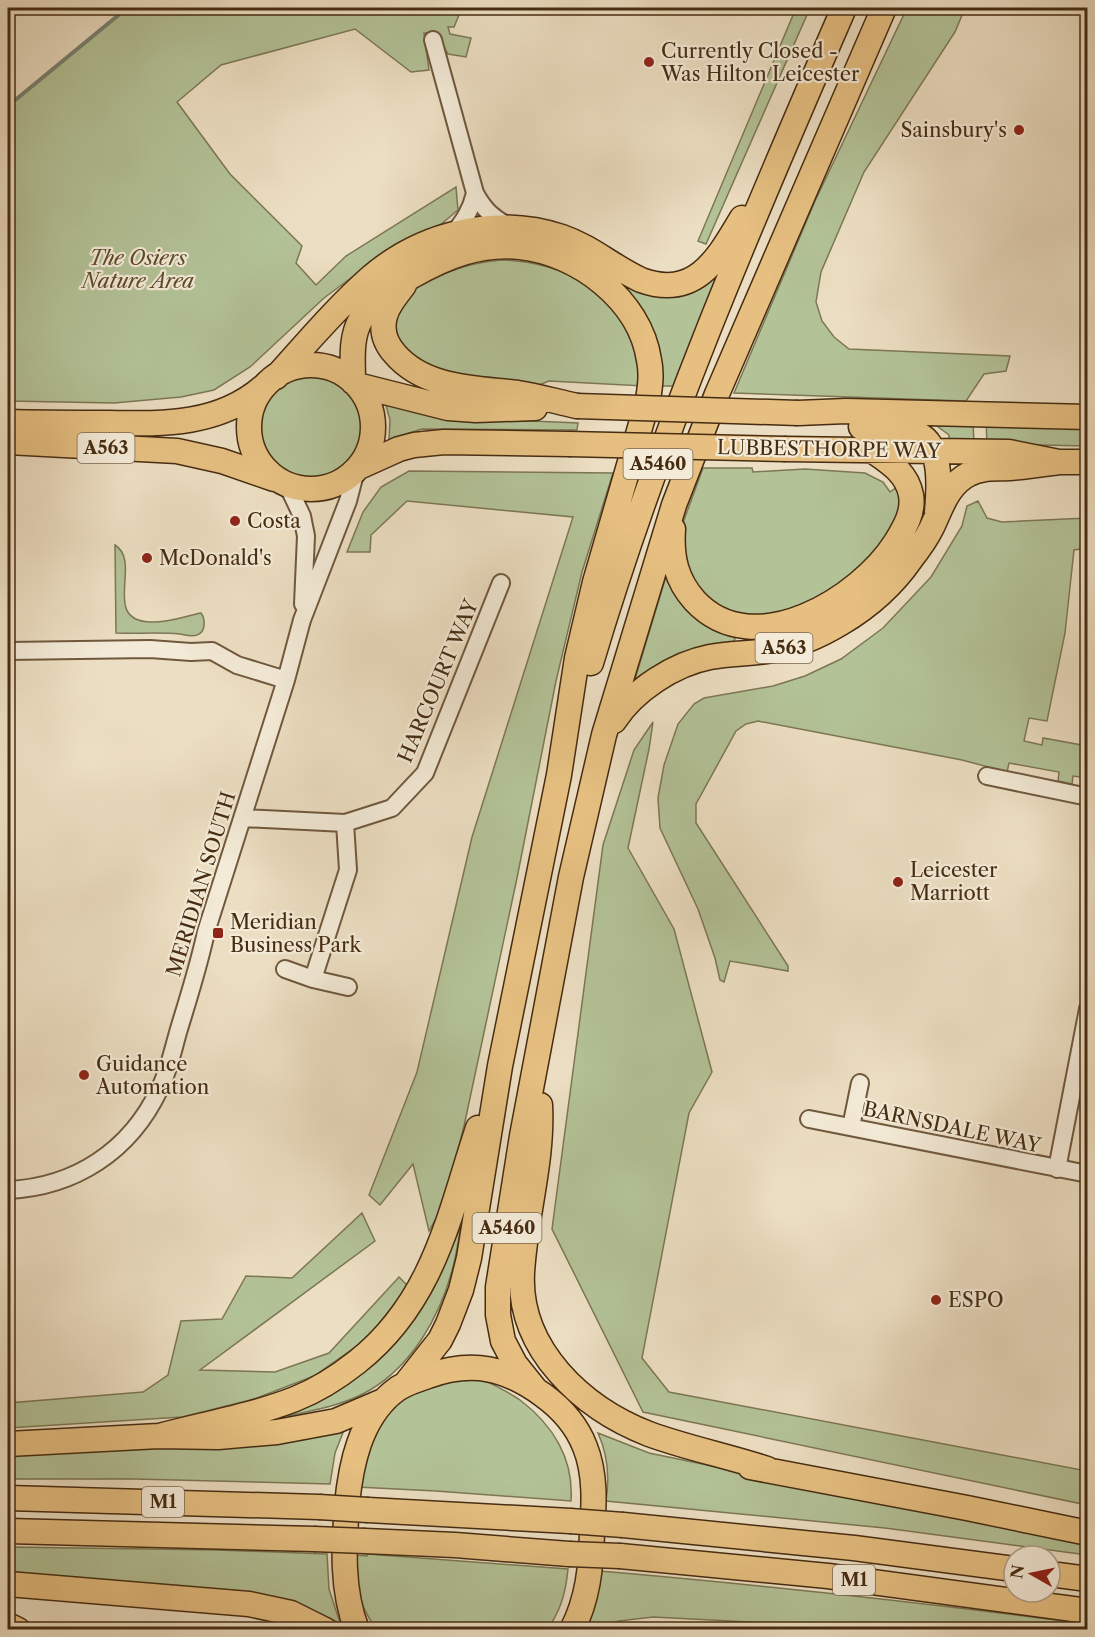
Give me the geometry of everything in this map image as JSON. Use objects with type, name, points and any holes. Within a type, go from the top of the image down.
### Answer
[{"type":"highway","name":"A5460","points":[[407,1382],[440,1340],[465,1275],[476,1226],[500,1066],[559,775],[612,592],[687,384],[778,160],[844,8]]},
{"type":"highway","name":"A5460","points":[[535,1389],[508,1353],[500,1327],[498,1287],[507,1224],[571,877],[604,735],[674,506],[742,332],[884,8]]},
{"type":"highway","points":[[273,379],[290,369],[315,366],[332,369],[355,383],[367,400],[373,426],[371,443],[358,469],[345,480],[324,488],[309,489],[284,483],[268,472],[258,459],[250,435],[250,418],[255,402],[273,379],[370,278],[415,249],[441,237],[483,228],[511,228],[551,234],[570,240],[590,248],[633,276],[650,283],[671,285],[687,282],[704,273],[717,258],[778,160]]},
{"type":"highway","points":[[355,383],[353,348],[360,320],[374,299],[388,287],[430,264],[454,254],[482,248],[520,247],[563,258],[594,277],[621,303],[638,328],[649,357],[651,383],[648,400],[595,582],[577,658],[559,775]]},
{"type":"highway","points":[[411,276],[387,309],[383,324],[383,332],[390,349],[408,366],[418,373],[439,381],[469,389],[520,393],[577,406]]},
{"type":"highway","name":"A563","points":[[8,422],[191,421],[230,408],[254,395],[273,379]]},
{"type":"highway","name":"LUBBESTHORPE WAY","points":[[355,383],[448,408],[476,410],[577,406],[798,413],[846,411],[1088,417]]},
{"type":"highway","points":[[798,413],[851,426],[903,430],[918,434],[927,440],[934,452]]},
{"type":"highway","name":"A563","points":[[8,442],[177,451],[222,461],[284,483]]},
{"type":"highway","name":"LUBBESTHORPE WAY","points":[[358,469],[399,448],[444,442],[873,452],[1009,452],[1059,462],[1088,462]]},
{"type":"highway","points":[[674,506],[673,559],[681,584],[696,602],[714,616],[734,624],[762,627],[792,621],[832,602],[869,574],[895,544],[909,518],[911,495],[905,479],[894,466],[873,452]]},
{"type":"highway","name":"A563","points":[[934,452],[937,466],[936,515]]},
{"type":"highway","name":"A563","points":[[604,735],[631,698],[647,685],[680,667],[709,657],[792,646],[841,623],[870,603],[897,577],[926,537],[954,485],[970,473],[987,468],[1059,462]]},
{"type":"highway","points":[[538,1059],[541,1120],[522,1276],[527,1314],[542,1350],[557,1372],[574,1388],[623,1421],[647,1433],[766,1469]]},
{"type":"highway","points":[[159,1436],[236,1418],[305,1395],[346,1370],[382,1340],[417,1294],[438,1251],[500,1066]]},
{"type":"highway","points":[[8,1444],[159,1436],[218,1437],[278,1432],[336,1421],[383,1401],[407,1382],[456,1368],[471,1367],[503,1372],[524,1381],[560,1408],[650,1449],[731,1465],[766,1469],[1088,1533]]},
{"type":"highway","points":[[357,1629],[349,1606],[345,1583],[345,1535],[349,1488],[358,1444],[383,1401]]},
{"type":"highway","points":[[560,1408],[586,1448],[594,1502],[586,1593],[579,1617],[572,1629]]},
{"type":"highway","name":"M1","points":[[8,1498],[319,1507],[570,1521],[854,1548],[1002,1567]]},
{"type":"highway","name":"M1","points":[[8,1531],[365,1541],[620,1556],[828,1576],[1088,1611]]},
{"type":"highway","points":[[1062,1576],[1088,1579]]},
{"type":"highway","points":[[8,1584],[249,1604],[291,1613],[325,1629]]},
{"type":"highway","points":[[8,1625],[18,1629]]},
{"type":"street","points":[[433,40],[475,194],[484,209],[494,219],[511,228]]},
{"type":"street","points":[[453,234],[464,221],[475,194]]},
{"type":"street","name":"MERIDIAN SOUTH","points":[[8,1190],[46,1185],[98,1164],[117,1148],[143,1119],[160,1088],[286,680],[302,620],[358,469]]},
{"type":"street","name":"MERIDIAN SOUTH","points":[[284,483],[302,516],[306,536],[302,620]]},
{"type":"street","name":"HARCOURT WAY","points":[[243,818],[345,822],[392,808],[424,772],[501,584]]},
{"type":"street","points":[[8,651],[150,649],[212,651],[237,665],[286,680]]},
{"type":"street","points":[[987,776],[1088,798]]},
{"type":"street","points":[[313,979],[348,870],[345,822]]},
{"type":"street","points":[[285,969],[313,979],[348,987]]},
{"type":"street","points":[[1057,1170],[1088,1009]]},
{"type":"street","points":[[851,1127],[860,1083]]},
{"type":"street","name":"BARNSDALE WAY","points":[[809,1119],[1057,1170],[1088,1174]]},
{"type":"green space","name":"The Osiers Nature Area","points":[[127,8],[467,8],[459,15],[454,27],[448,27],[450,34],[471,38],[466,57],[448,54],[435,33],[424,33],[429,70],[411,72],[355,29],[221,65],[177,102],[230,174],[302,246],[296,263],[316,285],[346,256],[456,187],[458,210],[440,225],[396,244],[324,298],[250,367],[214,390],[181,397],[114,403],[8,401],[8,106]]},
{"type":"green space","points":[[796,8],[810,8],[706,244],[698,241]]},
{"type":"green space","points":[[907,8],[965,8],[955,32],[864,172],[821,272],[816,302],[822,321],[834,337],[849,349],[1010,356],[1006,371],[984,374],[966,401],[734,393],[815,201]]},
{"type":"green space","points":[[502,260],[544,266],[564,273],[599,293],[627,324],[637,344],[644,386],[549,381],[539,385],[514,386],[425,367],[393,336],[398,307],[409,294],[420,286],[461,268]]},
{"type":"green space","points":[[606,267],[636,289],[720,271],[674,386],[660,386]]},
{"type":"green space","points":[[311,374],[331,378],[348,389],[359,406],[363,426],[359,446],[348,463],[331,474],[311,478],[291,474],[274,463],[263,446],[259,426],[263,406],[274,389],[291,378]]},
{"type":"green space","points":[[385,402],[509,420],[578,423],[577,430],[422,429],[389,439],[390,420]]},
{"type":"green space","points":[[986,419],[1087,423],[1087,446],[987,444]]},
{"type":"green space","points":[[929,420],[973,422],[974,444],[949,443],[949,435]]},
{"type":"green space","points":[[703,468],[752,468],[753,472],[805,469],[865,473],[883,482],[890,492],[897,487],[903,511],[870,566],[807,610],[735,618],[689,583],[680,531]]},
{"type":"green space","points":[[409,471],[613,473],[582,572],[556,681],[464,1126],[445,1202],[429,1231],[413,1164],[380,1205],[369,1195],[417,1072],[472,837],[573,517],[407,501],[371,535],[370,552],[347,552],[363,512],[381,487]]},
{"type":"green space","points":[[978,501],[987,518],[1002,522],[1087,518],[1087,548],[1074,550],[1065,633],[1047,721],[1029,718],[1024,741],[1042,745],[1043,738],[1087,746],[1087,778],[1073,776],[1072,784],[1058,781],[1059,772],[1009,763],[1007,772],[962,760],[758,721],[746,724],[736,731],[696,804],[696,823],[788,966],[788,971],[730,961],[724,982],[720,980],[698,909],[660,828],[658,798],[664,765],[678,724],[694,704],[704,698],[773,686],[805,676],[841,659],[883,628],[931,577],[962,526],[967,506]]},
{"type":"green space","points":[[115,545],[122,553],[125,564],[125,602],[128,612],[136,619],[151,622],[201,613],[203,630],[192,636],[172,633],[116,633]]},
{"type":"green space","points":[[667,573],[738,632],[733,643],[671,659],[635,679]]},
{"type":"green space","points":[[653,722],[628,848],[674,929],[712,1072],[689,1113],[642,1358],[669,1392],[1087,1471],[1087,1505],[643,1412],[552,1229],[603,845],[634,750]]},
{"type":"green space","points":[[362,1213],[375,1241],[200,1370],[275,1372],[329,1353],[399,1277],[408,1286],[368,1338],[314,1376],[254,1399],[182,1417],[8,1428],[8,1403],[143,1392],[168,1375],[181,1321],[222,1319],[246,1276],[292,1278]]},
{"type":"green space","points":[[461,1226],[452,1271],[440,1306],[411,1354],[385,1380],[350,1400],[287,1416],[339,1390],[369,1367],[404,1331],[434,1287]]},
{"type":"green space","points":[[483,1379],[520,1400],[542,1420],[551,1432],[565,1457],[569,1471],[571,1501],[357,1487],[371,1432],[400,1399],[439,1380]]},
{"type":"green space","points":[[346,1425],[335,1453],[330,1484],[134,1479],[8,1479],[8,1454]]},
{"type":"green space","points":[[598,1433],[649,1453],[1087,1543],[1087,1555],[1062,1552],[1062,1544],[1005,1544],[885,1528],[606,1501],[608,1483],[604,1449]]},
{"type":"green space","points":[[8,1547],[327,1554],[329,1589],[340,1623],[305,1607],[8,1576]]},
{"type":"green space","points":[[367,1554],[568,1569],[562,1601],[547,1629],[375,1629],[359,1599],[355,1555],[367,1556]]},
{"type":"green space","points":[[600,1571],[844,1595],[1088,1624],[1087,1630],[900,1630],[653,1617],[619,1621],[582,1630]]},
{"type":"waterway","points":[[8,106],[127,8]]},
{"type":"place","name":"Currently Closed - Was Hilton Leicester","points":[[649,62]]},
{"type":"place","name":"Sainsbury's","points":[[1019,130]]},
{"type":"place","name":"Costa","points":[[235,521]]},
{"type":"place","name":"McDonald's","points":[[147,558]]},
{"type":"place","name":"Leicester Marriott","points":[[898,882]]},
{"type":"place","name":"Meridian Business Park","points":[[218,933]]},
{"type":"place","name":"Guidance Automation","points":[[84,1075]]},
{"type":"place","name":"ESPO","points":[[936,1300]]}]
